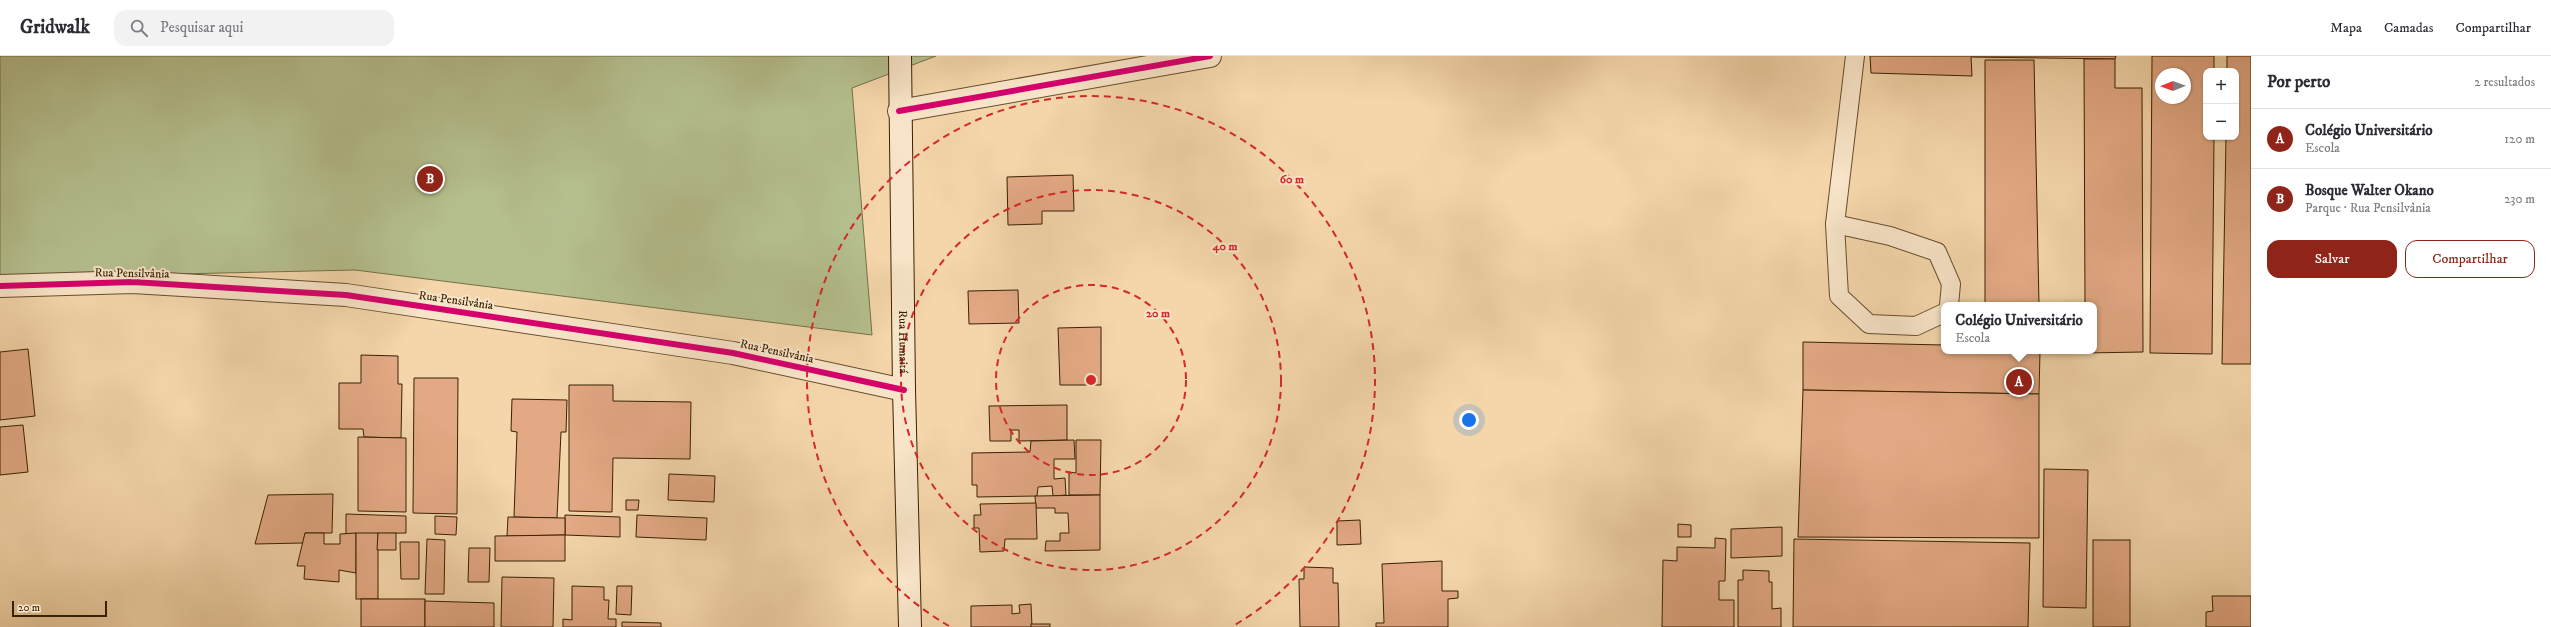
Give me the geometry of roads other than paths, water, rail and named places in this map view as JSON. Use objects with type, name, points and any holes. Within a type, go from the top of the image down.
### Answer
[{"type":"street","name":"Rua Humaitá","points":[[900,56],[904,390],[910,627]]},
{"type":"street","points":[[900,111],[1210,56]]},
{"type":"street","name":"Rua Pensilvânia","points":[[0,286],[133,282],[346,295],[733,353],[904,390]]},
{"type":"lane","points":[[1855,56],[1835,224],[1839,296],[1869,324],[1916,326],[1941,315]]},
{"type":"lane","points":[[1835,224],[1890,236],[1937,252],[1951,284],[1949,302]]},
{"type":"place","name":"Bosque Walter Okano","points":[[430,179]]},
{"type":"place","name":"Colégio Universitário","points":[[2019,382]]}]
